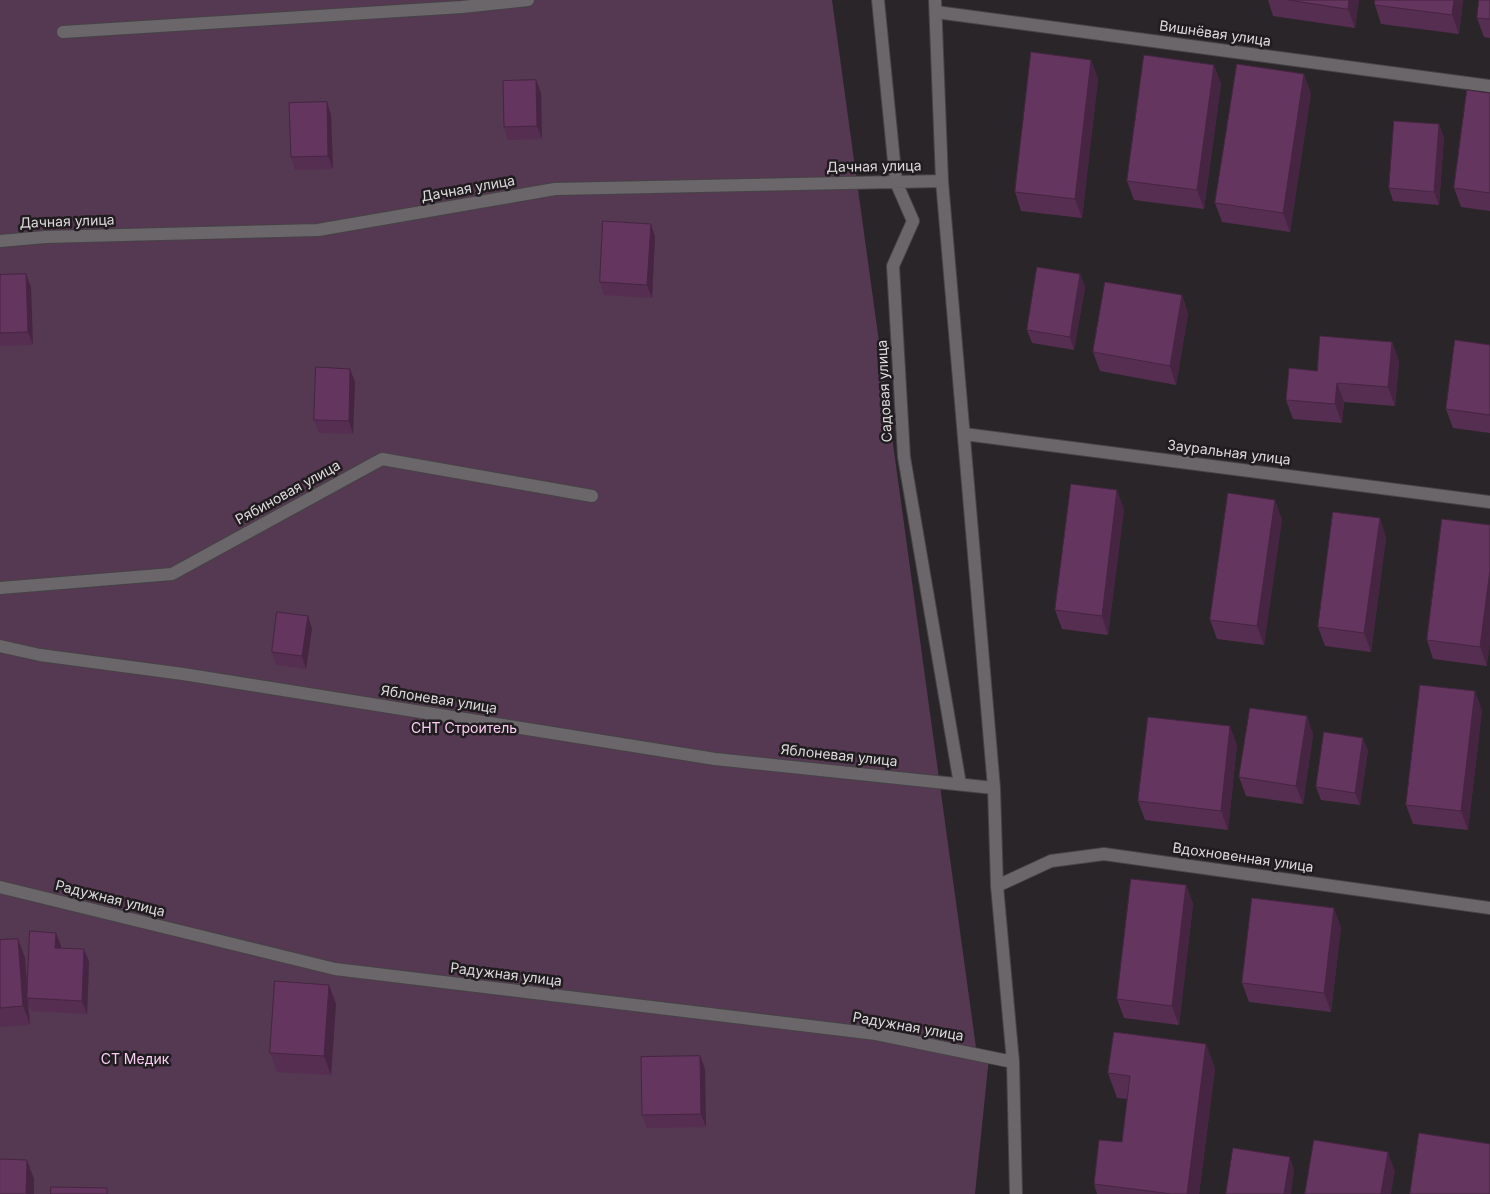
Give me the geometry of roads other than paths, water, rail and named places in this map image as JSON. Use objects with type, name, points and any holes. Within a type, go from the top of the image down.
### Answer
[{"type":"street","points":[[63,32],[462,7],[528,0]]},
{"type":"street","name":"Садовая улица","points":[[878,0],[896,182],[913,221],[893,266],[904,457],[960,784]]},
{"type":"street","points":[[936,6],[942,181],[994,788],[997,886],[1013,1062],[1016,1194]]},
{"type":"street","name":"Вишнёвая улица","points":[[936,6],[1490,86]]},
{"type":"street","name":"Дачная улица","points":[[0,241],[45,237],[318,230],[555,189],[942,181]]},
{"type":"street","name":"Зауральная улица","points":[[964,434],[1490,502]]},
{"type":"street","name":"Рябиновая улица","points":[[0,588],[172,574],[382,459],[592,496]]},
{"type":"street","name":"Яблоневая улица","points":[[0,646],[40,655],[184,674],[716,759],[994,788]]},
{"type":"street","name":"Вдохновенная улица","points":[[997,886],[1051,861],[1104,854],[1490,908]]},
{"type":"street","name":"Радужная улица","points":[[0,888],[335,969],[876,1034],[1013,1062]]},
{"type":"park label","name":"СНТ Строитель","points":[[464,729]]},
{"type":"park label","name":"СТ Медик","points":[[135,1060]]}]
